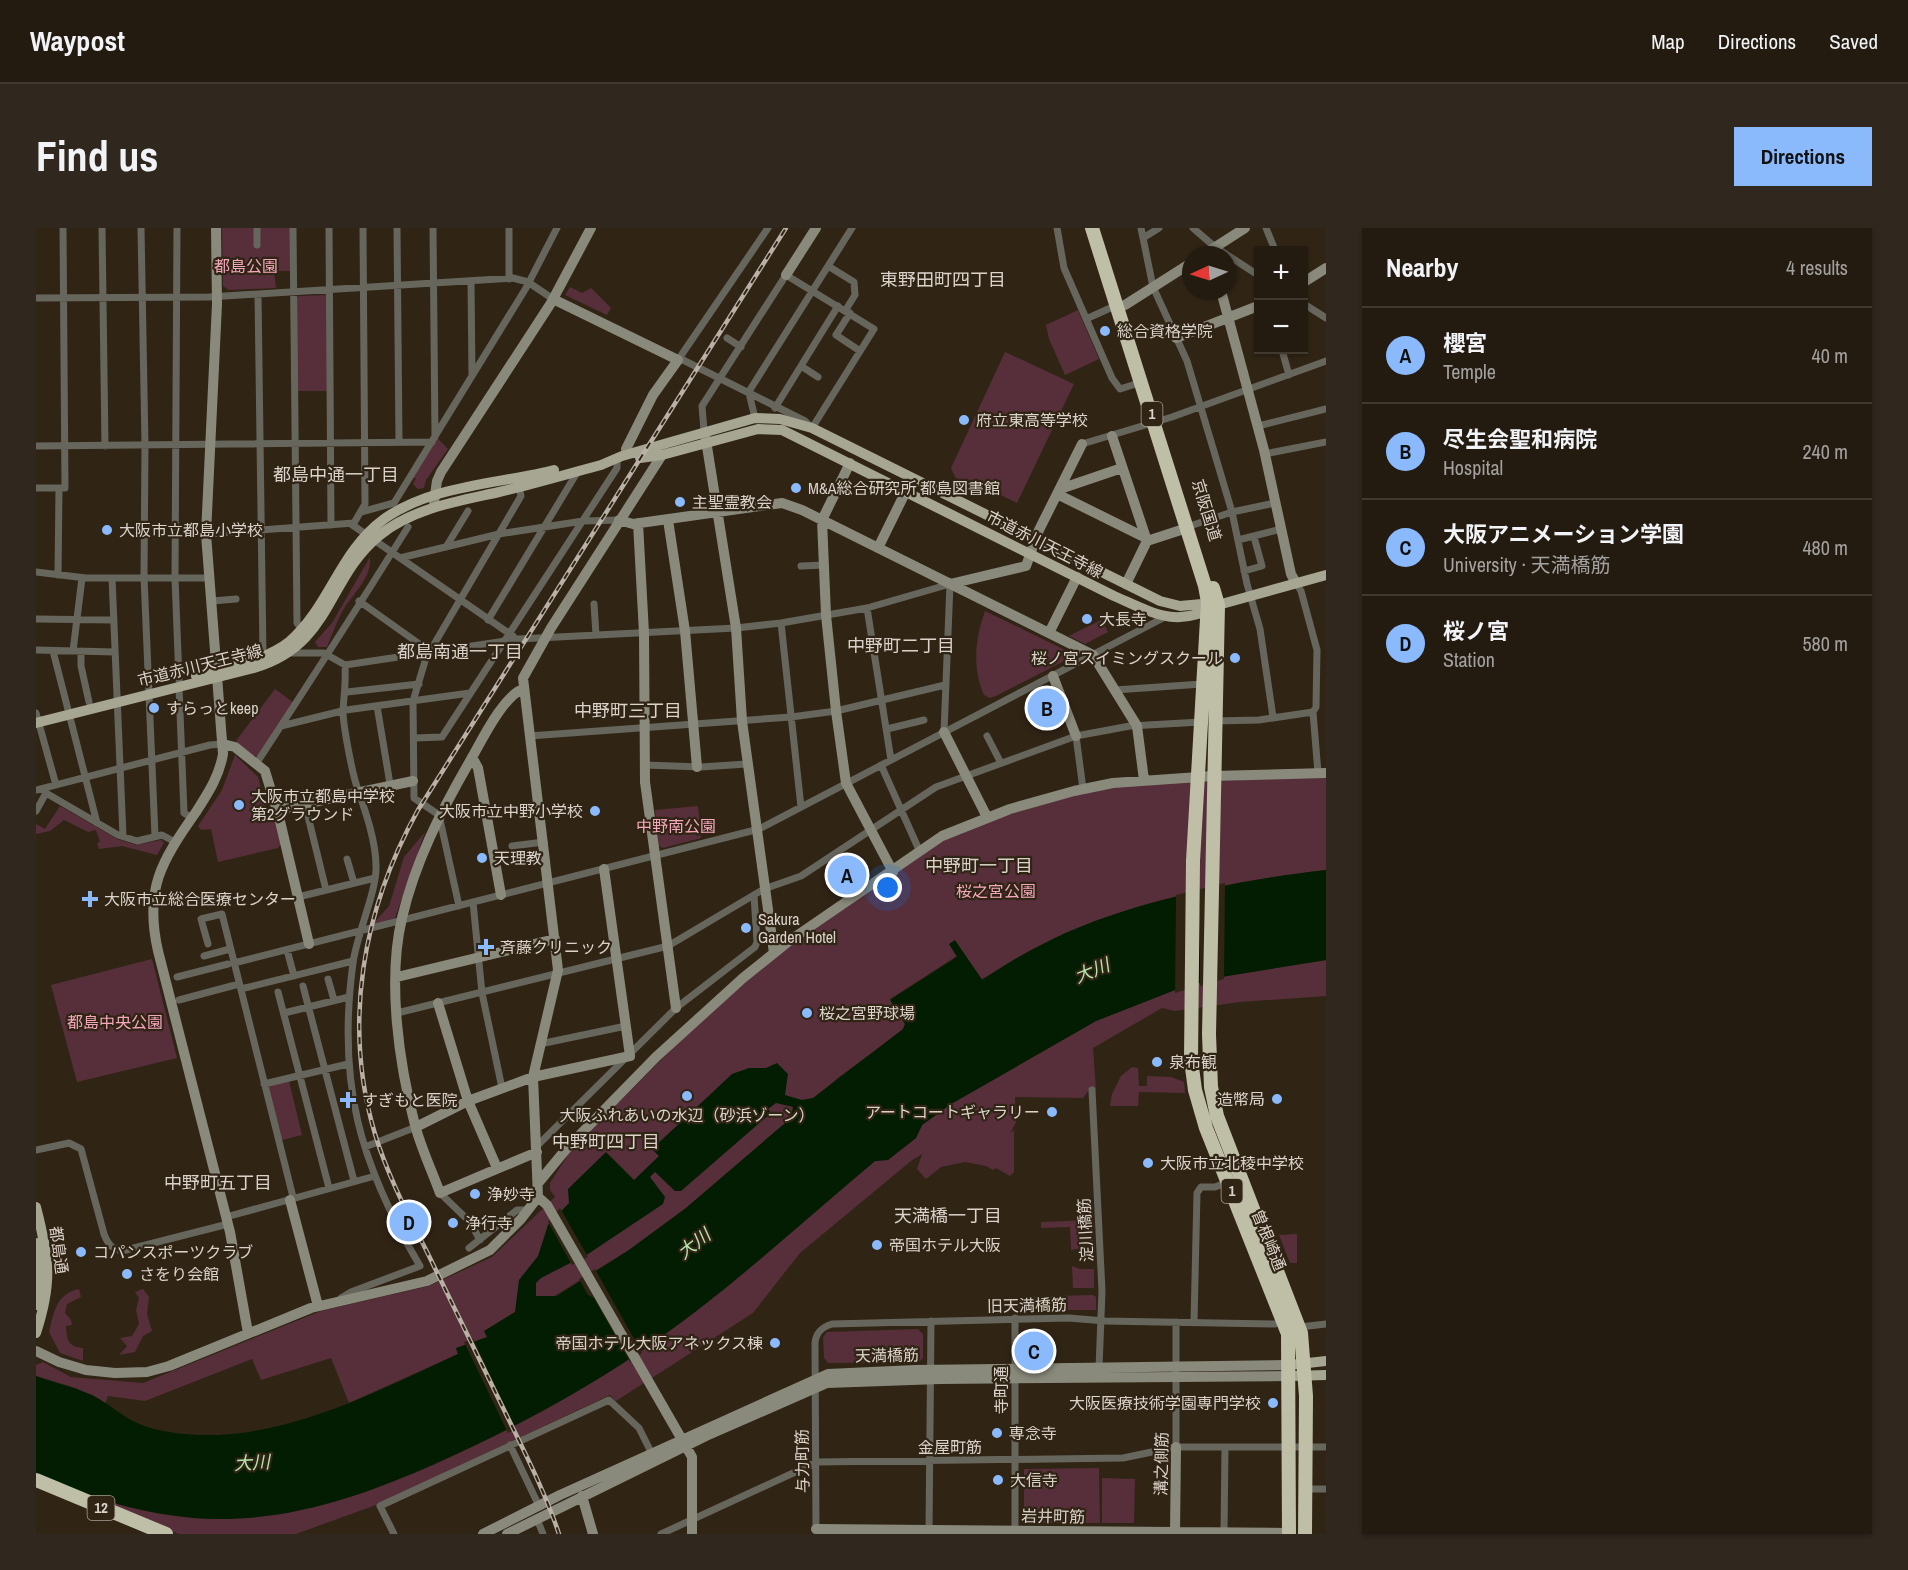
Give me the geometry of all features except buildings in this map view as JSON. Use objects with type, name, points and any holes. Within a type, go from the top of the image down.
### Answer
[{"type":"highway","name":"京阪国道","points":[[1092,228],[1122,305],[1142,382],[1158,422]]},
{"type":"highway","name":"京阪国道","points":[[1100,228],[1190,526],[1211,606],[1208,722],[1198,780]]},
{"type":"highway","name":"京阪国道","points":[[1211,606],[1202,684],[1208,722],[1212,811]]},
{"type":"highway","name":"曽根崎通","points":[[1198,780],[1193,861],[1191,1060],[1195,1090],[1206,1128],[1284,1321],[1290,1347],[1289,1534]]},
{"type":"highway","name":"曽根崎通","points":[[1212,811],[1210,1081],[1217,1116],[1300,1327],[1305,1369],[1305,1534]]},
{"type":"highway","name":"12","points":[[36,1480],[166,1534]]},
{"type":"highway","name":"12","points":[[36,1490],[145,1534]]},
{"type":"main road","name":"市道赤川天王寺線","points":[[702,436],[755,418],[772,423],[812,428],[1170,604],[1211,606]]},
{"type":"main road","name":"市道赤川天王寺線","points":[[621,456],[658,440],[666,443],[750,430],[772,423],[1077,577],[1148,612],[1165,617],[1179,618],[1211,606],[1326,574]]},
{"type":"main road","points":[[603,461],[621,456],[662,455],[702,436]]},
{"type":"main road","points":[[603,461],[621,456]]},
{"type":"main road","name":"市道赤川天王寺線","points":[[37,718],[217,673],[263,656],[284,645],[302,629],[312,616],[348,555],[398,511],[436,493],[603,461]]},
{"type":"main road","name":"市道赤川天王寺線","points":[[217,673],[263,666],[288,653],[323,618],[369,538],[401,520],[455,502],[578,471],[603,461]]},
{"type":"main road","name":"市道赤川天王寺線","points":[[68,711],[89,702],[117,698]]},
{"type":"main road","name":"都島通","points":[[36,1207],[49,1273],[47,1299],[36,1333]]},
{"type":"main road","name":"都島通","points":[[36,1243],[40,1273],[36,1305]]},
{"type":"main road","name":"天満橋筋","points":[[1290,1370],[1305,1369],[1326,1361]]},
{"type":"main road","name":"天満橋筋","points":[[1305,1369],[1326,1375]]},
{"type":"street","points":[[36,488],[65,488],[63,228]]},
{"type":"street","points":[[102,228],[105,446]]},
{"type":"street","points":[[141,228],[145,445],[144,577],[155,836]]},
{"type":"street","points":[[177,228],[175,578],[184,813],[192,818]]},
{"type":"street","points":[[216,228],[217,296],[206,534],[223,744],[216,781],[175,842],[156,879],[152,896],[152,922],[227,1221],[248,1333]]},
{"type":"street","points":[[257,228],[257,245]]},
{"type":"street","points":[[293,228],[297,625],[302,629]]},
{"type":"street","points":[[329,228],[332,525]]},
{"type":"street","points":[[206,534],[260,524],[296,527],[352,523],[361,512],[365,504],[363,228]]},
{"type":"street","points":[[397,228],[399,442]]},
{"type":"street","points":[[433,228],[433,439]]},
{"type":"street","points":[[509,228],[511,278]]},
{"type":"street","points":[[550,240],[551,228]]},
{"type":"street","points":[[361,512],[394,503],[528,282],[557,228]]},
{"type":"street","points":[[429,510],[434,503],[450,458],[553,299],[591,228]]},
{"type":"street","points":[[415,738],[442,737],[583,521],[653,395],[768,228]]},
{"type":"street","points":[[774,953],[747,764],[736,628],[702,436],[702,406],[816,228]]},
{"type":"street","points":[[755,418],[748,393],[852,228]]},
{"type":"street","points":[[1056,228],[1064,268],[1118,387],[1121,389],[1142,382]]},
{"type":"street","points":[[1141,228],[1153,287],[1187,361],[1232,512],[1244,571],[1260,629],[1273,717]]},
{"type":"street","points":[[1143,238],[1159,228]]},
{"type":"street","points":[[1193,228],[1204,246]]},
{"type":"street","points":[[1217,246],[1245,228]]},
{"type":"street","points":[[1266,228],[1273,246]]},
{"type":"street","points":[[1236,265],[1254,273]]},
{"type":"street","points":[[828,266],[854,282],[855,294],[836,335],[860,351]]},
{"type":"street","points":[[1086,319],[1122,305],[1182,268]]},
{"type":"street","points":[[1308,279],[1326,268]]},
{"type":"street","points":[[36,298],[217,296],[511,278],[528,282],[553,299],[775,406],[805,421],[812,428],[874,328],[786,274]]},
{"type":"street","points":[[471,281],[472,376]]},
{"type":"street","points":[[258,294],[263,656]]},
{"type":"street","points":[[539,1182],[567,1148],[656,1057],[774,953],[942,836],[987,817],[1083,789],[1144,780],[1198,780],[1212,776],[1322,773],[1313,712],[1316,707],[1317,650],[1301,592],[1291,574],[1249,389],[1224,300]]},
{"type":"street","points":[[772,423],[775,406],[838,306]]},
{"type":"street","points":[[1308,307],[1326,318]]},
{"type":"street","points":[[1176,338],[1254,308]]},
{"type":"street","points":[[727,338],[741,347]]},
{"type":"street","points":[[1283,354],[1289,375]]},
{"type":"street","points":[[288,653],[329,655],[345,665],[507,637],[518,639],[685,631],[781,623],[867,608],[950,584],[1021,569],[1026,566],[1058,491],[1082,444],[1158,422],[1326,361]]},
{"type":"street","points":[[801,366],[818,377]]},
{"type":"street","points":[[1258,426],[1326,409]]},
{"type":"street","points":[[1112,435],[1146,539],[1126,584]]},
{"type":"street","points":[[36,447],[399,442],[433,439]]},
{"type":"street","points":[[1264,454],[1326,442]]},
{"type":"street","points":[[36,1351],[59,1362],[86,1370],[140,1373],[169,1366],[318,1306],[427,1281],[473,1260],[490,1250],[538,1197],[532,1077],[558,974],[544,842],[523,689],[524,675],[619,520],[662,455]]},
{"type":"street","points":[[850,463],[822,520],[826,615],[846,783],[892,872]]},
{"type":"street","points":[[1058,491],[1122,468]]},
{"type":"street","points":[[488,620],[578,471]]},
{"type":"street","points":[[276,810],[412,781],[416,776],[413,701],[428,652],[521,496],[519,487]]},
{"type":"street","points":[[58,575],[59,488]]},
{"type":"street","points":[[878,548],[906,491]]},
{"type":"street","points":[[1058,491],[1146,539],[1232,512],[1275,502]]},
{"type":"street","points":[[436,493],[443,500],[455,502]]},
{"type":"street","points":[[400,558],[499,534],[583,521],[619,520],[638,523],[784,503],[1093,655],[1137,726],[1144,780]]},
{"type":"street","points":[[446,547],[468,511]]},
{"type":"street","points":[[668,520],[685,631],[698,767]]},
{"type":"street","points":[[352,523],[369,538],[488,620],[507,637]]},
{"type":"street","points":[[638,523],[644,633],[645,765],[676,1008]]},
{"type":"street","points":[[256,764],[329,655],[360,601],[408,527]]},
{"type":"street","points":[[1238,540],[1281,529]]},
{"type":"street","points":[[1244,571],[1262,566],[1254,537]]},
{"type":"street","points":[[801,566],[824,565]]},
{"type":"street","points":[[36,572],[82,578],[210,578]]},
{"type":"street","points":[[1049,633],[1077,577]]},
{"type":"street","points":[[82,578],[77,620],[77,651],[89,702]]},
{"type":"street","points":[[112,578],[123,836]]},
{"type":"street","points":[[950,584],[944,732],[987,817]]},
{"type":"street","points":[[212,601],[236,599]]},
{"type":"street","points":[[360,601],[428,652]]},
{"type":"street","points":[[594,604],[596,635]]},
{"type":"street","points":[[867,608],[891,760]]},
{"type":"street","points":[[177,977],[755,830],[1165,617]]},
{"type":"street","points":[[36,619],[114,620]]},
{"type":"street","points":[[781,623],[801,807]]},
{"type":"street","points":[[36,650],[114,652]]},
{"type":"street","points":[[52,651],[97,823]]},
{"type":"street","points":[[336,1302],[351,1292],[420,1266],[375,1176],[353,1107],[346,1032],[349,997],[353,961],[375,878],[376,863],[343,711],[347,692],[345,665]]},
{"type":"street","points":[[1053,676],[1076,736],[1083,789]]},
{"type":"street","points":[[347,692],[419,684]]},
{"type":"street","points":[[1115,690],[1202,684]]},
{"type":"street","points":[[529,736],[791,717],[836,711],[945,685]]},
{"type":"street","points":[[480,1240],[470,1222],[440,1193],[416,1127],[402,1067],[397,1013],[401,921],[419,863],[439,815],[508,699],[523,689]]},
{"type":"street","points":[[281,726],[343,711],[470,693]]},
{"type":"street","points":[[377,706],[390,784]]},
{"type":"street","points":[[397,1013],[668,946],[764,889],[801,876],[936,788],[1076,736],[1137,726],[1273,717],[1313,712]]},
{"type":"street","points":[[37,718],[56,785]]},
{"type":"street","points":[[886,729],[924,720]]},
{"type":"street","points":[[987,736],[1001,763]]},
{"type":"street","points":[[36,790],[46,790],[85,777],[223,744],[235,747],[265,771],[309,944]]},
{"type":"street","points":[[472,757],[478,768],[501,895]]},
{"type":"street","points":[[645,765],[698,767],[747,764]]},
{"type":"street","points":[[881,765],[920,852]]},
{"type":"street","points":[[412,781],[414,798],[439,815],[459,906]]},
{"type":"street","points":[[46,790],[97,823],[123,836],[136,841],[164,835],[175,842]]},
{"type":"street","points":[[36,810],[46,790]]},
{"type":"street","points":[[305,804],[326,890]]},
{"type":"street","points":[[512,846],[544,842]]},
{"type":"street","points":[[347,859],[354,883]]},
{"type":"street","points":[[604,869],[630,1056]]},
{"type":"street","points":[[298,897],[375,878]]},
{"type":"street","points":[[440,1193],[537,1149],[676,1008],[755,947],[757,942],[754,895]]},
{"type":"street","points":[[473,902],[482,993],[502,1088]]},
{"type":"street","points":[[208,945],[201,919],[222,914],[231,964],[240,987],[318,1306]]},
{"type":"street","points":[[397,977],[555,939]]},
{"type":"street","points":[[204,956],[230,949]]},
{"type":"street","points":[[287,950],[294,976]]},
{"type":"street","points":[[179,1000],[353,961]]},
{"type":"street","points":[[328,979],[334,1000]]},
{"type":"street","points":[[303,986],[354,1181]]},
{"type":"street","points":[[278,992],[329,1188]]},
{"type":"street","points":[[284,1013],[349,997]]},
{"type":"street","points":[[438,1003],[468,1101],[498,1168]]},
{"type":"street","points":[[540,1044],[626,1026]]},
{"type":"street","points":[[365,1147],[416,1127],[468,1101],[532,1077],[630,1056]]},
{"type":"street","points":[[264,1084],[348,1064]]},
{"type":"street","name":"淀川橋筋","points":[[1092,1090],[1102,1291],[1099,1368]]},
{"type":"street","points":[[36,1150],[69,1143],[81,1149],[104,1234],[110,1246],[117,1250],[126,1250],[227,1221],[292,1198],[375,1176]]},
{"type":"street","points":[[1194,1322],[1197,1192],[1202,1187],[1215,1187],[1228,1182]]},
{"type":"street","points":[[538,1197],[548,1205],[692,1457],[692,1534]]},
{"type":"street","points":[[469,1248],[517,1210],[528,1210]]},
{"type":"street","name":"旧天満橋筋","points":[[815,1382],[815,1338],[825,1327],[832,1324],[1015,1318],[1275,1324],[1284,1321]]},
{"type":"street","name":"寺町通","points":[[1015,1318],[1015,1532]]},
{"type":"street","points":[[929,1532],[931,1321]]},
{"type":"street","name":"溝之側筋","points":[[1175,1533],[1176,1322]]},
{"type":"street","points":[[1300,1327],[1326,1324]]},
{"type":"street","name":"天満橋筋","points":[[1015,1374],[1099,1368],[1177,1372]]},
{"type":"street","name":"天満橋筋","points":[[483,1534],[539,1506],[581,1491],[815,1382],[931,1375],[1290,1370]]},
{"type":"street","name":"与力町筋","points":[[815,1382],[816,1532]]},
{"type":"street","points":[[394,1534],[380,1506],[609,1400],[639,1428],[652,1454]]},
{"type":"street","name":"天満橋筋","points":[[507,1534],[537,1519],[581,1491],[652,1454],[684,1443]]},
{"type":"street","points":[[510,1445],[539,1506]]},
{"type":"street","name":"金屋町筋","points":[[661,1534],[817,1462],[1123,1458],[1176,1447],[1326,1448]]},
{"type":"street","points":[[1224,1533],[1225,1447]]},
{"type":"street","points":[[1306,1488],[1326,1489]]},
{"type":"street","points":[[581,1491],[593,1534]]},
{"type":"street","points":[[537,1519],[543,1534]]},
{"type":"street","name":"岩井町筋","points":[[816,1532],[1289,1534]]},
{"type":"green space","name":"都島公園","points":[[222,228],[290,228],[291,271],[274,271],[276,288],[229,290],[223,286]]},
{"type":"green space","points":[[570,287],[582,293],[591,288],[611,308],[607,315],[565,295]]},
{"type":"green space","points":[[327,295],[329,391],[297,391],[296,299],[299,296]]},
{"type":"green space","points":[[1078,310],[1099,359],[1065,375],[1049,339],[1046,325]]},
{"type":"green space","points":[[1005,352],[1074,384],[1017,503],[988,489],[981,491],[969,486],[955,477],[951,468]]},
{"type":"green space","points":[[437,438],[448,449],[426,480],[424,488],[418,489],[413,484],[416,478],[413,478]]},
{"type":"green space","points":[[370,557],[365,579],[342,612],[327,647],[318,647],[315,642],[332,623]]},
{"type":"green space","points":[[985,611],[1067,651],[1068,659],[996,696],[990,698],[984,695],[976,664],[976,653]]},
{"type":"green space","points":[[1101,620],[1108,632],[1085,644],[1069,636]]},
{"type":"green space","points":[[275,689],[294,703],[258,756],[253,756],[236,741]]},
{"type":"green space","name":"大阪市立都島中学校 第2グラウンド","points":[[235,755],[258,777],[268,815],[275,820],[281,843],[278,848],[218,862],[211,829],[201,830],[198,826],[222,790]]},
{"type":"green space","name":"桜之宮公園","points":[[1326,777],[1326,870],[1235,884],[1148,905],[1063,937],[1022,956],[982,979],[963,952],[890,999],[905,1024],[903,1030],[839,1077],[686,1208],[629,1250],[481,1341],[456,1349],[458,1354],[349,1403],[331,1358],[261,1380],[252,1359],[145,1401],[108,1396],[105,1404],[76,1388],[36,1376],[36,1365],[43,1362],[71,1377],[143,1383],[321,1311],[429,1286],[492,1257],[555,1197],[550,1190],[550,1183],[571,1150],[691,1030],[784,949],[943,840],[982,823],[1074,795],[1136,784]]},
{"type":"green space","points":[[60,806],[117,839],[136,845],[161,840],[164,843],[157,855],[122,846],[99,849],[97,843],[100,842],[96,830],[88,832],[64,820],[50,831],[36,834],[36,824],[45,829]]},
{"type":"green space","name":"中野南公園","points":[[698,806],[701,838],[663,848],[659,846],[655,810]]},
{"type":"green space","points":[[425,832],[395,918],[372,925],[389,906],[404,857]]},
{"type":"green space","name":"都島中央公園","points":[[152,959],[177,1058],[77,1082],[51,985]]},
{"type":"green space","points":[[1326,960],[1326,996],[1240,1002],[1175,1011],[1162,1008],[1093,1048],[1096,1090],[1088,1091],[1083,1098],[1015,1097],[1016,1122],[1010,1134],[1014,1130],[1014,1172],[1010,1176],[996,1168],[993,1170],[986,1166],[965,1162],[941,1167],[926,1179],[917,1169],[922,1154],[800,1253],[753,1313],[616,1401],[610,1395],[376,1505],[296,1534],[179,1534],[112,1507],[113,1503],[207,1519],[250,1518],[332,1502],[386,1485],[438,1463],[551,1406],[632,1357],[714,1296],[875,1161],[887,1160],[916,1138],[922,1125],[951,1104],[1096,1021],[1175,990],[1221,977]]},
{"type":"green space","points":[[1132,1067],[1138,1068],[1139,1086],[1147,1086],[1147,1076],[1171,1077],[1184,1082],[1185,1093],[1139,1092],[1138,1106],[1110,1106],[1112,1094],[1121,1076]]},
{"type":"green space","points":[[289,1081],[302,1135],[282,1140],[268,1086]]},
{"type":"green space","points":[[1092,1220],[1094,1260],[1090,1258],[1088,1241],[1081,1242],[1081,1248],[1071,1250],[1070,1227],[1041,1228],[1041,1222]]},
{"type":"green space","points":[[1297,1234],[1297,1263],[1290,1263],[1279,1235]]},
{"type":"green space","points":[[1072,1266],[1080,1269],[1094,1269],[1094,1288],[1073,1288]]},
{"type":"green space","points":[[79,1289],[81,1297],[67,1304],[65,1313],[72,1325],[66,1326],[68,1339],[74,1346],[83,1348],[83,1361],[60,1353],[49,1332],[57,1305],[65,1295]]},
{"type":"green space","points":[[143,1289],[149,1297],[147,1314],[152,1331],[143,1336],[135,1352],[119,1355],[127,1346],[120,1338],[132,1336],[139,1324],[136,1310],[139,1298],[135,1292]]},
{"type":"green space","points":[[1093,1295],[1096,1297],[1096,1310],[1021,1310],[1018,1307],[1020,1297]]},
{"type":"green space","points":[[918,1329],[923,1334],[923,1358],[919,1362],[828,1363],[824,1358],[823,1337],[827,1332]]},
{"type":"green space","points":[[1099,1468],[1100,1523],[1024,1523],[1024,1469]]},
{"type":"green space","points":[[1102,1478],[1135,1479],[1134,1523],[1102,1523]]},
{"type":"water","name":"大川","points":[[1326,870],[1326,960],[1221,977],[1175,990],[1096,1021],[951,1104],[922,1125],[916,1138],[888,1160],[875,1161],[713,1298],[631,1358],[550,1407],[465,1450],[384,1485],[331,1503],[277,1515],[249,1518],[196,1518],[149,1512],[80,1492],[36,1473],[36,1376],[92,1395],[139,1424],[187,1434],[227,1434],[267,1428],[307,1418],[347,1404],[458,1354],[456,1348],[487,1337],[484,1331],[515,1312],[519,1280],[538,1256],[548,1225],[569,1203],[568,1189],[606,1152],[634,1180],[659,1156],[652,1149],[732,1074],[749,1068],[766,1068],[777,1063],[788,1074],[785,1095],[802,1100],[813,1098],[903,1029],[905,1024],[890,1000],[957,957],[949,944],[955,940],[982,980],[1033,949],[1106,917],[1142,905],[1218,887]],"holes":[[[776,1103],[793,1107],[791,1118],[686,1208],[629,1250],[557,1296],[536,1296],[536,1283],[541,1278],[588,1254],[663,1204],[665,1197],[650,1177],[655,1172],[675,1191],[681,1191],[771,1113],[768,1109]]]},
{"type":"pier","points":[[1225,883],[1224,979],[1200,986],[1200,919],[1198,986],[1175,993],[1176,895]]},
{"type":"pier","points":[[560,1208],[588,1257],[572,1265],[548,1222]]},
{"type":"pier","points":[[595,1269],[642,1353],[630,1362],[594,1298],[588,1295],[579,1279]]},
{"type":"pier","points":[[473,1339],[516,1429],[508,1433],[464,1342]]},
{"type":"railway","points":[[559,1534],[534,1473],[400,1197],[380,1150],[365,1092],[360,1050],[360,1009],[364,968],[383,887],[418,810],[786,228]]},
{"type":"place","name":"総合資格学院","points":[[1105,331]]},
{"type":"place","name":"府立東高等学校","points":[[964,420]]},
{"type":"place","name":"M&A総合研究所 都島図書館","points":[[796,488]]},
{"type":"place","name":"主聖霊教会","points":[[680,502]]},
{"type":"place","name":"大阪市立都島小学校","points":[[107,530]]},
{"type":"place","name":"大長寺","points":[[1087,619]]},
{"type":"place","name":"桜ノ宮スイミングスクール","points":[[1235,658]]},
{"type":"place","name":"すらっとkeep","points":[[154,708]]},
{"type":"place","name":"尽生会聖和病院","points":[[1047,708]]},
{"type":"place","name":"大阪市立都島中学校 第2グラウンド","points":[[239,805]]},
{"type":"place","name":"大阪市立中野小学校","points":[[595,811]]},
{"type":"place","name":"天理教","points":[[482,858]]},
{"type":"place","name":"櫻宮","points":[[847,875]]},
{"type":"place","name":"大阪市立総合医療センター","points":[[90,899]]},
{"type":"place","name":"Sakura Garden Hotel","points":[[746,928]]},
{"type":"place","name":"斉藤クリニック","points":[[486,947]]},
{"type":"place","name":"桜之宮野球場","points":[[807,1013]]},
{"type":"place","name":"泉布観","points":[[1157,1062]]},
{"type":"place","name":"大阪ふれあいの水辺（砂浜ゾーン）","points":[[687,1096]]},
{"type":"place","name":"造幣局","points":[[1277,1099]]},
{"type":"place","name":"すぎもと医院","points":[[348,1100]]},
{"type":"place","name":"アートコートギャラリー","points":[[1052,1112]]},
{"type":"place","name":"大阪市立北稜中学校","points":[[1148,1163]]},
{"type":"place","name":"浄妙寺","points":[[475,1194]]},
{"type":"place","name":"桜ノ宮","points":[[409,1222]]},
{"type":"place","name":"浄行寺","points":[[453,1223]]},
{"type":"place","name":"帝国ホテル大阪","points":[[877,1245]]},
{"type":"place","name":"コパンスポーツクラブ","points":[[81,1252]]},
{"type":"place","name":"さをり会館","points":[[127,1274]]},
{"type":"place","name":"帝国ホテル大阪アネックス棟","points":[[775,1343]]},
{"type":"place","name":"大阪アニメーション学園","points":[[1034,1351]]},
{"type":"place","name":"大阪医療技術学園専門学校","points":[[1273,1403]]},
{"type":"place","name":"専念寺","points":[[997,1433]]},
{"type":"place","name":"大信寺","points":[[998,1480]]},
{"type":"district","name":"東野田町四丁目","points":[[943,280]]},
{"type":"district","name":"都島中通一丁目","points":[[336,475]]},
{"type":"district","name":"中野町二丁目","points":[[901,646]]},
{"type":"district","name":"都島南通一丁目","points":[[460,652]]},
{"type":"district","name":"中野町三丁目","points":[[628,711]]},
{"type":"district","name":"中野町一丁目","points":[[979,866]]},
{"type":"district","name":"中野町四丁目","points":[[606,1142]]},
{"type":"district","name":"中野町五丁目","points":[[218,1183]]},
{"type":"district","name":"天満橋一丁目","points":[[948,1216]]}]
